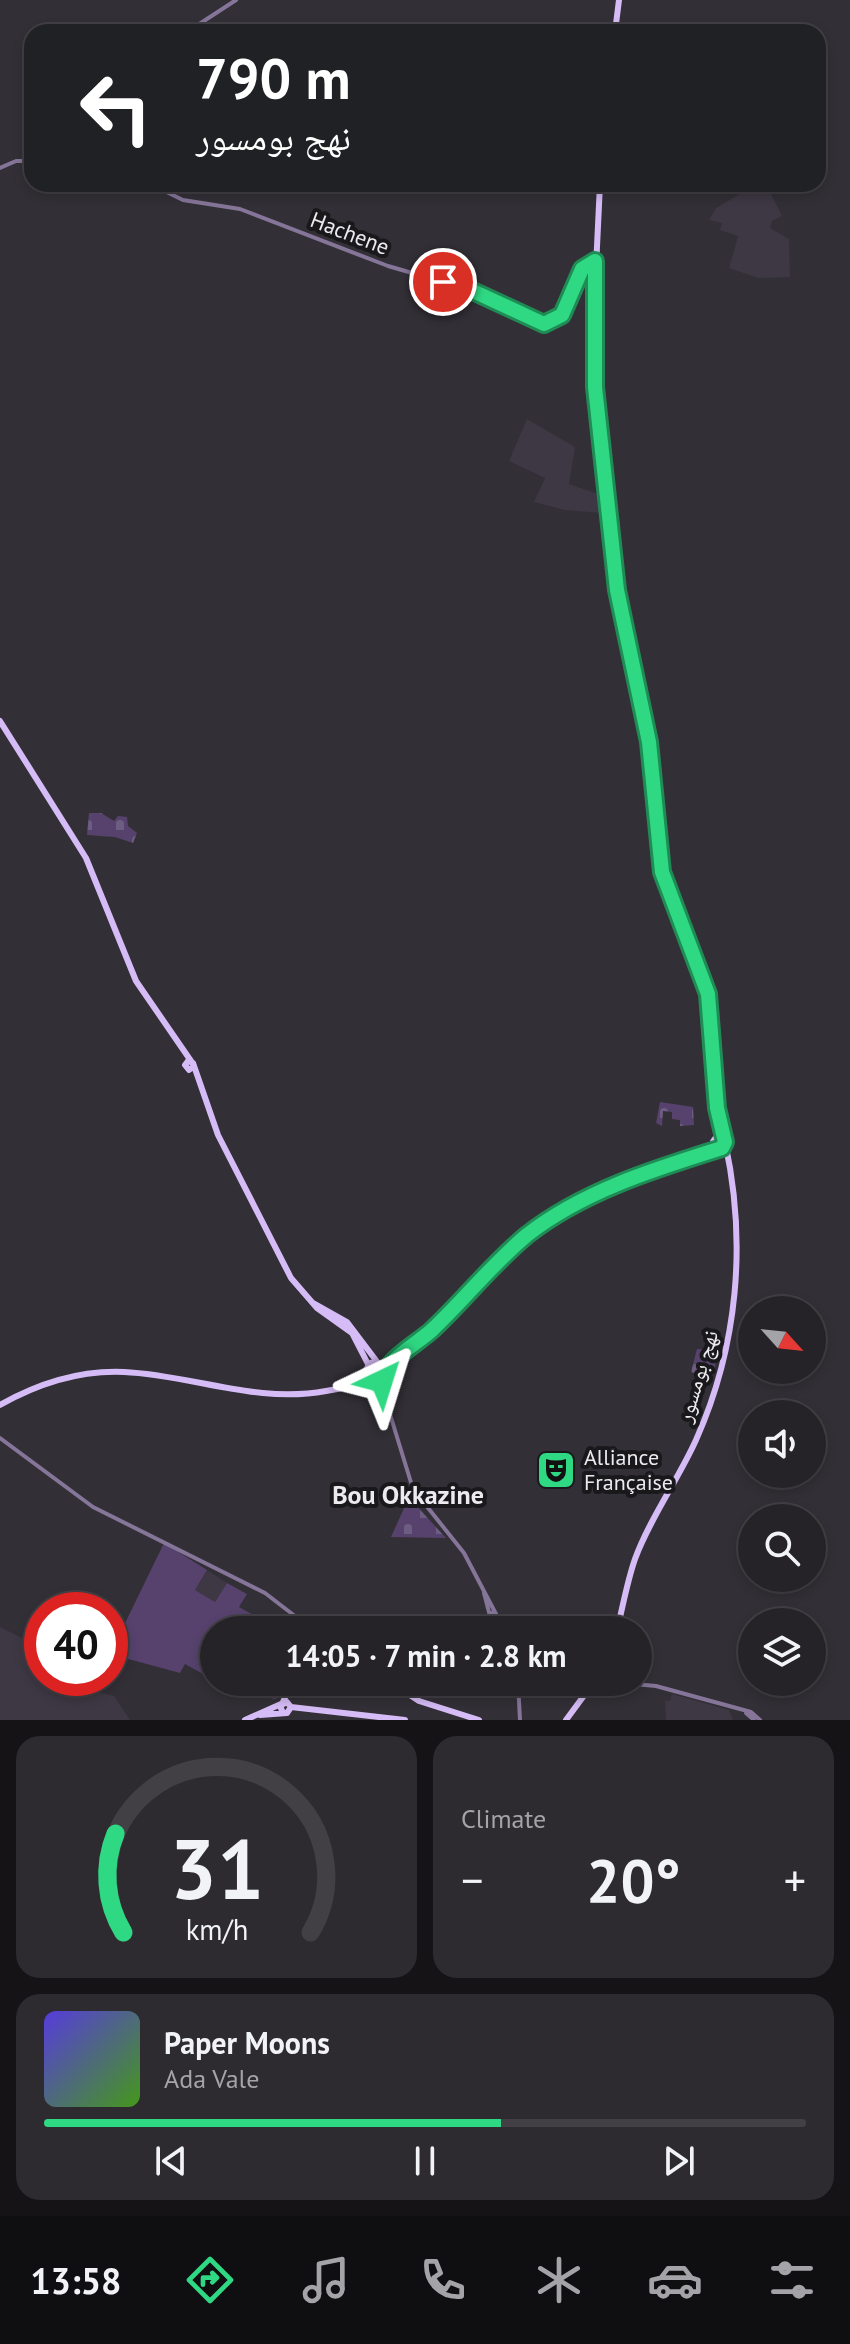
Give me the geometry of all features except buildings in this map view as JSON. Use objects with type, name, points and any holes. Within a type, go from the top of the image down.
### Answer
[{"type":"main road","points":[[616,24],[619,0]]},
{"type":"main road","points":[[0,1405],[50,1381],[111,1372],[150,1374],[253,1393],[303,1395],[343,1388],[374,1378],[407,1352],[530,1233],[596,1194],[719,1143],[708,994],[662,872],[649,742],[617,590],[595,387],[595,261],[599,192]]},
{"type":"main road","points":[[0,721],[86,858],[136,981],[190,1065],[223,1146],[285,1267],[297,1287],[352,1333],[374,1378]]},
{"type":"main road","name":"نهج بومسور","points":[[621,1616],[635,1559],[698,1435],[728,1339],[737,1290],[729,1165],[719,1143]]},
{"type":"main road","points":[[315,1304],[347,1322],[383,1372]]},
{"type":"main road","points":[[343,1388],[368,1367],[407,1352]]},
{"type":"main road","points":[[411,1696],[479,1720]]},
{"type":"main road","points":[[568,1718],[585,1696]]},
{"type":"main road","points":[[245,1720],[286,1709],[405,1720]]},
{"type":"street","points":[[199,24],[236,0]]},
{"type":"street","points":[[0,168],[24,161]]},
{"type":"street","name":"Hachene","points":[[166,192],[183,200],[240,209],[388,266],[464,288],[544,324],[562,315],[582,269],[595,261]]},
{"type":"street","points":[[383,1372],[385,1398]]},
{"type":"street","points":[[374,1378],[385,1398],[415,1494],[464,1553],[495,1616]]},
{"type":"street","points":[[0,1438],[85,1503],[265,1593],[295,1616]]},
{"type":"street","points":[[652,1685],[756,1714],[757,1720]]},
{"type":"street","points":[[519,1696],[520,1720]]},
{"type":"shaded area","points":[[743,192],[770,192],[782,216],[772,221],[770,228],[789,239],[790,277],[758,278],[729,268],[738,236],[720,230],[722,223],[709,220],[716,208]]},
{"type":"shaded area","points":[[527,419],[575,447],[569,484],[601,495],[603,513],[565,510],[534,502],[545,478],[509,461]]},
{"type":"shaded area","points":[[207,1570],[227,1583],[215,1602],[195,1590]]},
{"type":"shaded area","points":[[0,1627],[24,1639],[24,1696],[114,1696],[130,1720],[0,1720]]},
{"type":"shaded area","points":[[672,1694],[729,1710],[733,1720],[666,1720],[665,1700],[670,1701]]},
{"type":"green space","points":[[89,813],[101,813],[114,821],[118,816],[127,817],[128,826],[137,833],[133,843],[115,837],[87,835]]},
{"type":"green space","points":[[660,1102],[693,1107],[694,1125],[680,1126],[680,1120],[672,1119],[672,1112],[663,1111],[662,1126],[656,1123]]},
{"type":"green space","points":[[697,1349],[719,1350],[712,1378],[691,1372]]},
{"type":"green space","points":[[411,1503],[446,1538],[391,1537],[405,1506]]},
{"type":"green space","points":[[164,1543],[207,1570],[195,1590],[215,1602],[227,1583],[247,1594],[239,1607],[255,1616],[200,1616],[200,1672],[185,1664],[180,1673],[128,1659],[128,1617]]},
{"type":"place","name":"Alliance Française","points":[[556,1470]]},
{"type":"district","name":"Bou Okkazine","points":[[408,1495]]},
{"type":"route","points":[[382,1381],[386,1368],[416,1345],[496,1262],[530,1233],[569,1207],[596,1194],[682,1159],[722,1148],[725,1142],[717,1108],[712,1011],[704,980],[675,913],[662,872],[654,817],[649,742],[617,590],[595,387],[595,261],[582,269],[562,315],[544,324],[521,316],[475,292],[443,282]]}]
